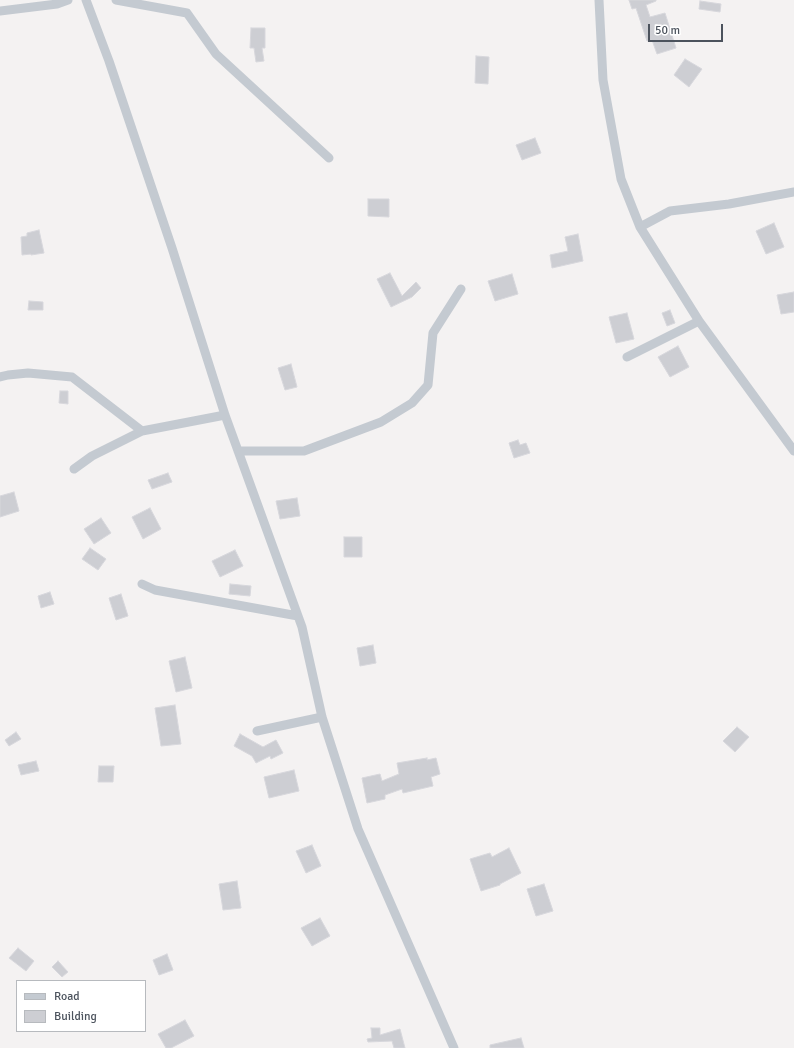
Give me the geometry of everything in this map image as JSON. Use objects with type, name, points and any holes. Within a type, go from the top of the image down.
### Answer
[{"type":"street","points":[[0,11],[57,4],[68,0]]},
{"type":"street","points":[[86,0],[109,61],[225,415],[302,627],[322,717],[358,829],[454,1048]]},
{"type":"street","points":[[116,0],[187,13],[216,54],[329,158]]},
{"type":"street","points":[[599,0],[603,80],[621,179],[640,227],[699,321],[794,451]]},
{"type":"street","points":[[640,227],[670,211],[730,204],[794,192]]},
{"type":"street","points":[[238,451],[304,451],[381,422],[412,403],[428,385],[433,333],[461,290]]},
{"type":"street","points":[[627,357],[699,321]]},
{"type":"street","points":[[0,377],[28,373],[72,377],[142,431]]},
{"type":"street","points":[[74,469],[92,456],[142,431],[225,415]]},
{"type":"street","points":[[142,584],[155,590],[298,616]]},
{"type":"street","points":[[257,731],[322,717]]},
{"type":"building","points":[[629,0],[656,0],[646,5],[650,17],[665,13],[676,48],[657,54],[652,40],[647,41],[636,8],[632,9]]},
{"type":"building","points":[[700,1],[721,4],[720,12],[699,9]]},
{"type":"building","points":[[251,28],[265,28],[265,48],[262,48],[264,61],[256,62],[254,48],[250,48]]},
{"type":"building","points":[[476,56],[489,57],[488,84],[475,83]]},
{"type":"building","points":[[685,59],[702,69],[689,87],[674,75]]},
{"type":"building","points":[[535,138],[541,153],[522,160],[516,145]]},
{"type":"building","points":[[368,199],[389,199],[389,217],[368,216]]},
{"type":"building","points":[[774,223],[784,247],[766,254],[756,231]]},
{"type":"building","points":[[39,230],[44,253],[22,255],[21,237],[27,236],[27,233]]},
{"type":"building","points":[[578,234],[583,261],[552,268],[550,255],[568,251],[565,237]]},
{"type":"building","points":[[390,273],[402,296],[416,282],[421,288],[412,297],[391,307],[377,279]]},
{"type":"building","points":[[512,274],[518,294],[495,301],[488,281]]},
{"type":"building","points":[[794,292],[794,312],[781,314],[777,295]]},
{"type":"building","points":[[29,301],[43,302],[43,310],[28,310]]},
{"type":"building","points":[[670,310],[675,323],[667,326],[662,313]]},
{"type":"building","points":[[627,313],[634,339],[616,343],[609,317]]},
{"type":"building","points":[[678,346],[689,367],[670,377],[658,357]]},
{"type":"building","points":[[291,364],[297,387],[285,390],[278,368]]},
{"type":"building","points":[[60,391],[68,391],[68,404],[59,403]]},
{"type":"building","points":[[518,440],[520,445],[526,443],[530,453],[514,458],[509,443]]},
{"type":"building","points":[[168,473],[172,482],[152,489],[148,480]]},
{"type":"building","points":[[14,492],[19,511],[0,517],[0,496]]},
{"type":"building","points":[[297,498],[300,516],[280,519],[276,501]]},
{"type":"building","points":[[150,508],[161,529],[143,539],[132,517]]},
{"type":"building","points":[[101,518],[111,533],[94,544],[84,529]]},
{"type":"building","points":[[344,537],[362,537],[362,557],[344,557]]},
{"type":"building","points":[[90,548],[106,559],[98,570],[82,559]]},
{"type":"building","points":[[235,550],[243,566],[220,577],[212,561]]},
{"type":"building","points":[[230,584],[251,586],[250,596],[229,594]]},
{"type":"building","points":[[50,592],[54,604],[41,608],[38,596]]},
{"type":"building","points":[[121,594],[128,616],[116,620],[109,598]]},
{"type":"building","points":[[373,645],[376,663],[360,666],[357,648]]},
{"type":"building","points":[[185,657],[192,688],[176,692],[169,661]]},
{"type":"building","points":[[175,705],[181,744],[161,746],[155,708]]},
{"type":"building","points":[[737,727],[749,737],[735,752],[723,741]]},
{"type":"building","points":[[16,732],[21,739],[9,746],[5,740]]},
{"type":"building","points":[[240,734],[263,747],[276,740],[283,753],[271,759],[270,756],[256,763],[252,756],[234,746]]},
{"type":"building","points":[[427,758],[427,760],[436,758],[440,774],[431,777],[433,786],[403,793],[402,789],[385,795],[385,799],[367,803],[362,778],[380,774],[382,781],[399,774],[397,763]]},
{"type":"building","points":[[36,761],[39,771],[21,775],[18,765]]},
{"type":"building","points":[[99,766],[114,766],[113,782],[98,782]]},
{"type":"building","points":[[294,770],[299,791],[269,798],[264,777]]},
{"type":"building","points":[[312,845],[321,866],[306,873],[296,851]]},
{"type":"building","points":[[509,848],[521,873],[500,885],[481,891],[470,859],[490,853],[492,857]]},
{"type":"building","points":[[237,881],[241,908],[223,910],[219,884]]},
{"type":"building","points":[[544,884],[553,911],[536,916],[527,889]]},
{"type":"building","points":[[320,918],[330,936],[312,946],[301,928]]},
{"type":"building","points":[[18,948],[34,961],[26,971],[9,958]]},
{"type":"building","points":[[167,954],[173,970],[159,975],[153,960]]},
{"type":"building","points":[[58,961],[68,972],[62,977],[52,967]]},
{"type":"building","points":[[185,1020],[194,1036],[171,1048],[166,1048],[158,1034]]},
{"type":"building","points":[[371,1028],[380,1028],[380,1035],[400,1029],[405,1048],[394,1048],[392,1041],[368,1042],[367,1039],[372,1038]]},
{"type":"building","points":[[521,1038],[524,1048],[490,1048],[490,1045]]}]
